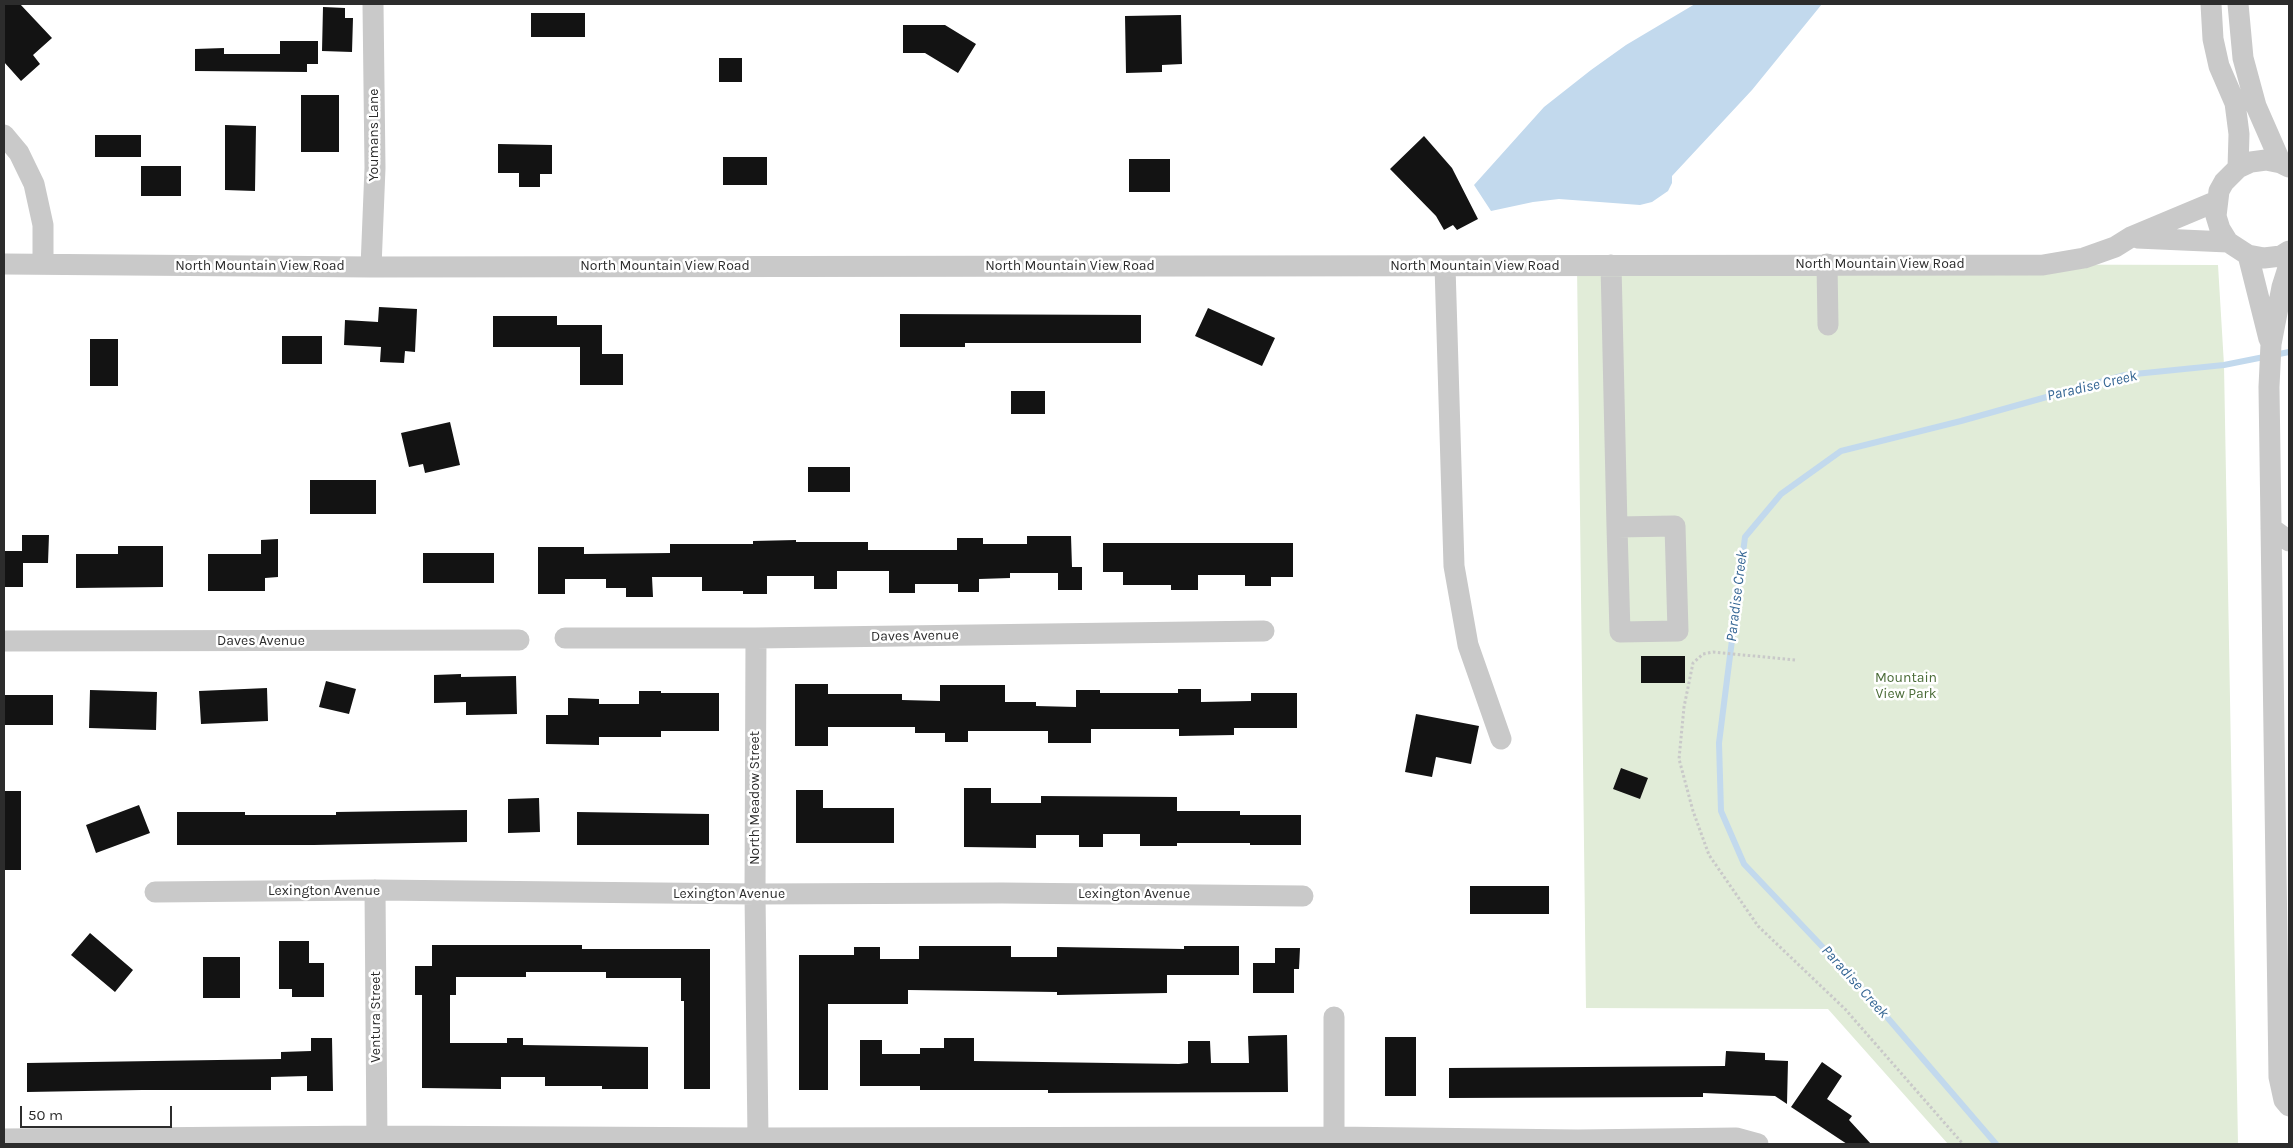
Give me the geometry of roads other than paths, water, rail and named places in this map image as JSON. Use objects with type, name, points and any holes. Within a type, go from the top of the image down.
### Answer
[{"type":"street","name":"Youmans Lane","points":[[371,266],[375,168],[373,4]]},
{"type":"street","points":[[2211,4],[2213,39],[2219,66],[2235,103],[2239,134],[2238,168]]},
{"type":"street","points":[[2238,4],[2243,58],[2256,106],[2285,165]]},
{"type":"street","points":[[4,135],[19,152],[34,184],[42,225],[43,264]]},
{"type":"street","points":[[2285,165],[2266,160],[2251,162],[2238,168],[2224,182],[2216,201],[2216,216],[2220,230],[2228,242],[2248,255],[2264,258],[2281,256],[2289,251]]},
{"type":"street","name":"North Mountain View Road","points":[[4,264],[371,266],[2043,264],[2084,258],[2115,247],[2131,237],[2216,201]]},
{"type":"street","points":[[2131,237],[2228,242]]},
{"type":"street","points":[[2248,255],[2271,344]]},
{"type":"street","points":[[1827,264],[1828,325]]},
{"type":"street","points":[[1611,265],[1617,527],[1620,632],[1678,631],[1676,526],[1617,527]]},
{"type":"street","points":[[2289,265],[2282,287],[2271,344],[2269,387],[2279,1077],[2284,1100],[2289,1106]]},
{"type":"street","points":[[1445,266],[1454,566],[1468,645],[1501,738]]},
{"type":"street","points":[[2271,528],[2289,541]]},
{"type":"street","name":"Daves Avenue","points":[[565,638],[756,638],[1264,631]]},
{"type":"street","name":"North Meadow Street","points":[[756,638],[754,894],[758,1138]]},
{"type":"street","name":"Daves Avenue","points":[[4,641],[519,640]]},
{"type":"street","name":"Lexington Avenue","points":[[155,892],[375,890],[754,894],[1002,893],[1303,896]]},
{"type":"street","name":"Ventura Street","points":[[375,890],[377,1140]]},
{"type":"street","points":[[1334,1016],[1334,1141]]},
{"type":"street","points":[[4,1139],[758,1138],[1578,1142],[1736,1138],[1758,1144]]},
{"type":"water","points":[[1695,4],[1822,4],[1752,90],[1672,176],[1672,183],[1668,191],[1652,202],[1640,205],[1559,199],[1533,202],[1491,211],[1474,185],[1544,107],[1626,45]]},
{"type":"waterway","name":"Paradise Creek","points":[[1996,1144],[1868,995],[1744,864],[1721,811],[1719,743],[1745,537],[1781,494],[1841,451],[1961,421],[2125,375],[2224,365],[2289,352]]},
{"type":"park label","name":"Mountain View Park","points":[[1906,686]]}]
